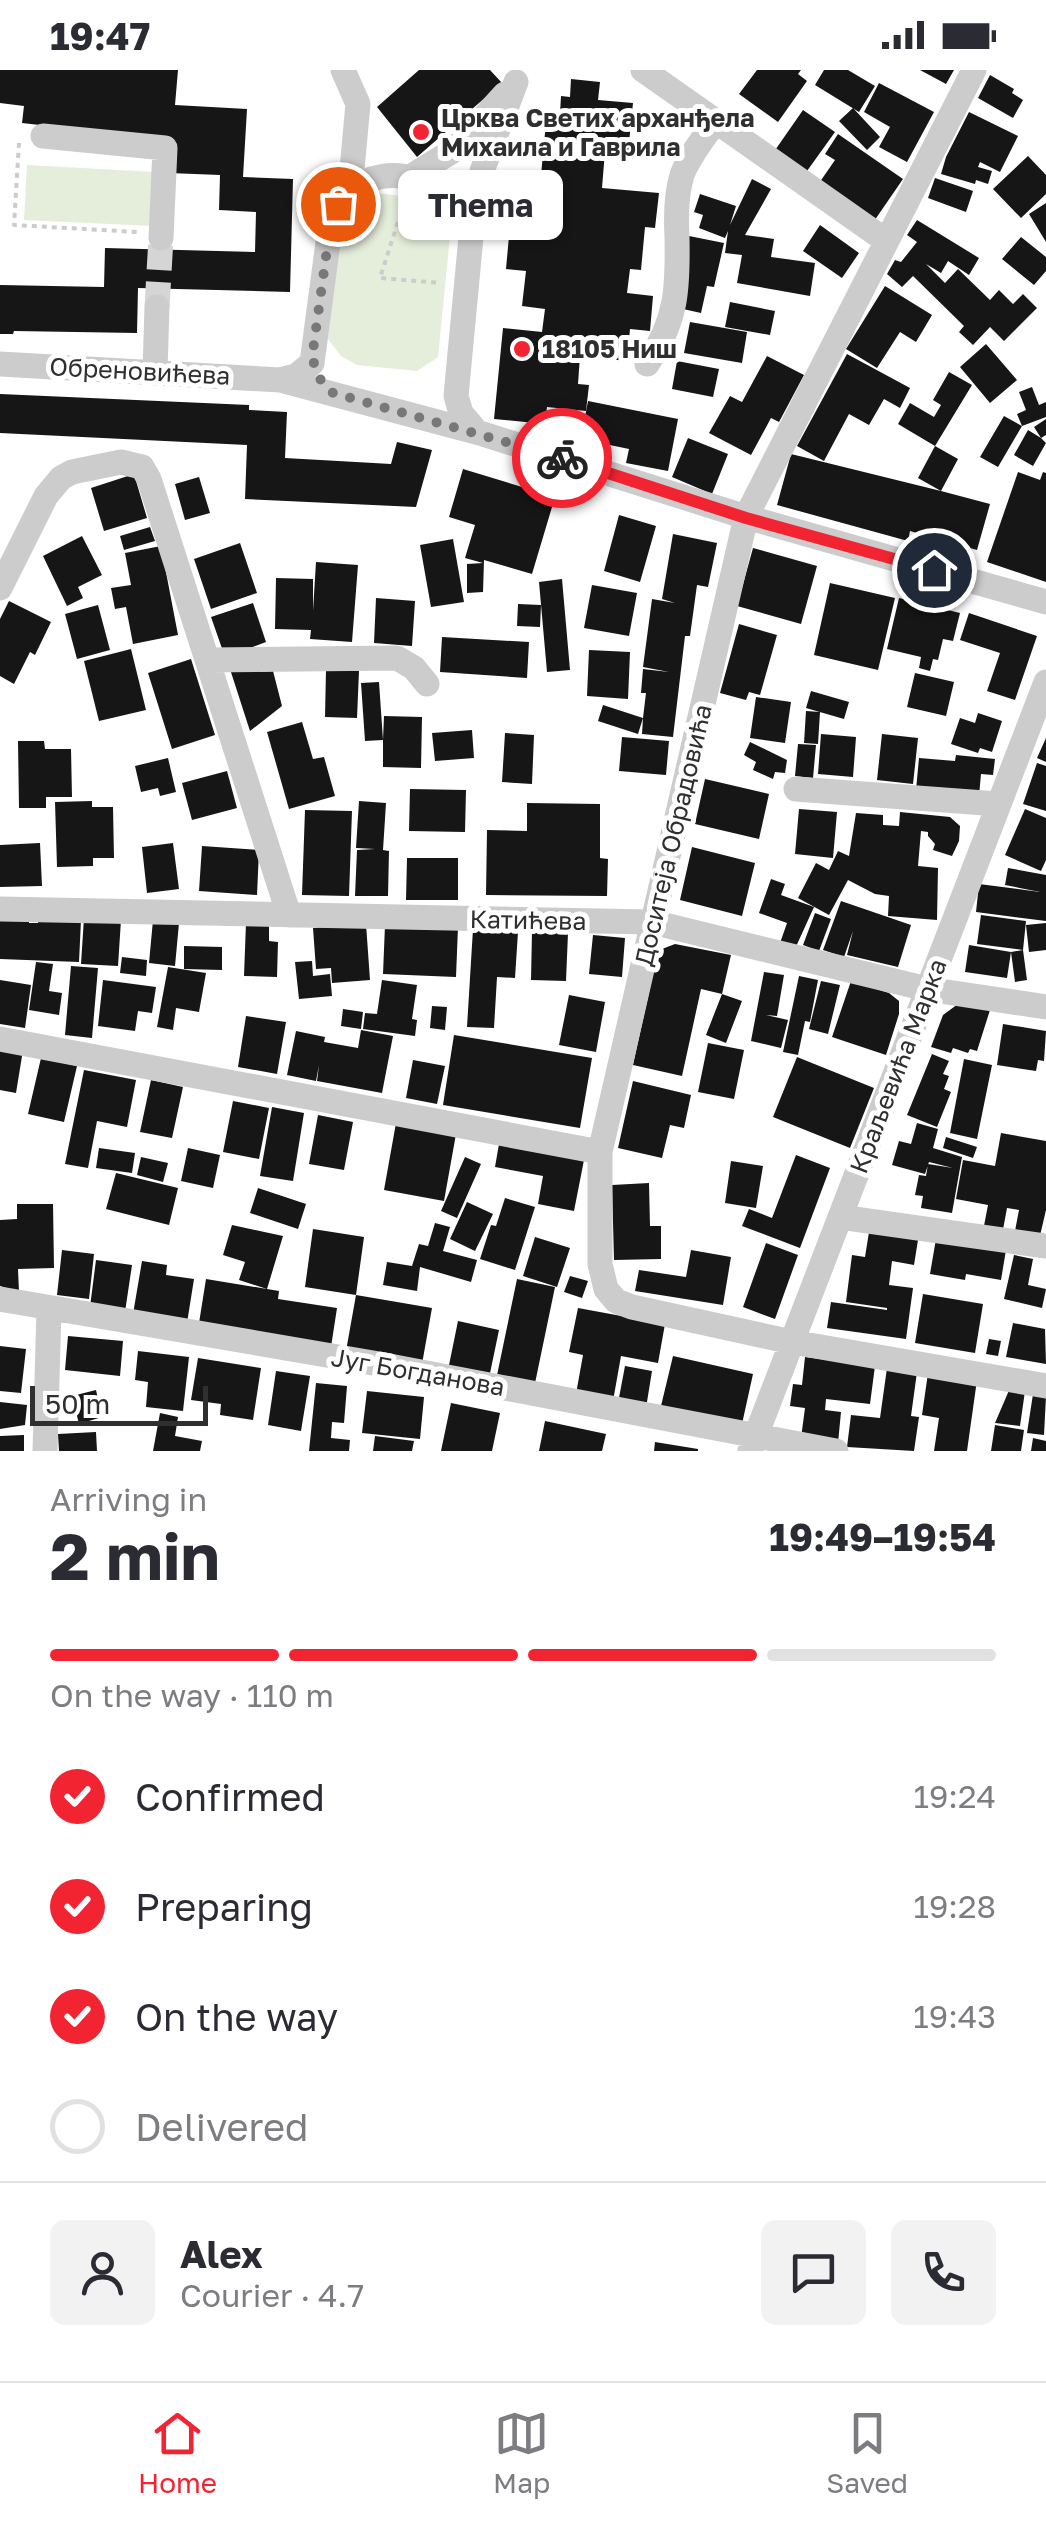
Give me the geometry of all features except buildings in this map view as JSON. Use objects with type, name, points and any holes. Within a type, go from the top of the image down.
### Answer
[{"type":"street","points":[[343,70],[358,104],[350,191]]},
{"type":"street","points":[[643,70],[695,92],[715,122],[885,240]]},
{"type":"street","name":"Доситеја Обрадовића","points":[[792,1342],[632,1307],[616,1300],[606,1289],[600,1264],[600,1152],[746,518],[974,70]]},
{"type":"street","points":[[412,176],[454,150],[520,76]]},
{"type":"street","points":[[477,432],[461,413],[456,396],[471,236],[482,171],[520,76]]},
{"type":"street","points":[[647,364],[672,320],[678,266],[676,218],[682,176],[715,122]]},
{"type":"street","points":[[31,136],[165,148],[162,236]]},
{"type":"street","points":[[280,380],[296,376],[322,378],[331,220],[350,191],[377,174],[412,176],[447,196],[471,236]]},
{"type":"street","points":[[155,371],[156,307]]},
{"type":"street","name":"Обреновићева","points":[[0,364],[280,380],[322,378],[432,419],[746,518],[1046,602]]},
{"type":"street","points":[[432,419],[456,396]]},
{"type":"street","points":[[0,588],[46,496],[61,478],[121,462],[142,468],[209,660],[290,915]]},
{"type":"street","points":[[209,660],[397,658],[414,668],[427,684]]},
{"type":"street","name":"Краљевића Марка","points":[[752,1443],[1046,682]]},
{"type":"street","points":[[796,789],[998,804]]},
{"type":"street","name":"Катићева","points":[[0,909],[652,922],[927,989],[1046,1007]]},
{"type":"street","points":[[0,1039],[600,1152]]},
{"type":"street","points":[[840,1216],[1046,1246]]},
{"type":"street","name":"Југ Богданова","points":[[0,1299],[379,1364],[752,1443],[836,1451]]},
{"type":"street","points":[[45,1451],[49,1308]]},
{"type":"street","points":[[792,1342],[1046,1386]]},
{"type":"path","points":[[31,136],[14,225],[162,236]]},
{"type":"path","points":[[412,176],[380,278],[466,286]]},
{"type":"green space","points":[[27,165],[155,172],[153,226],[24,220]]},
{"type":"green space","points":[[359,193],[411,198],[433,207],[451,226],[438,357],[417,371],[357,365],[341,356],[328,339],[340,220]]},
{"type":"tunnel","points":[[157,307],[161,238]]},
{"type":"way so far","points":[[338,204],[331,220],[312,358],[320,379],[333,393],[562,458]]},
{"type":"place","name":"Црква Светих арханђела Михаила и Гаврила","points":[[421,132]]},
{"type":"place","name":"Thema","points":[[338,204]]},
{"type":"place","name":"18105 Ниш","points":[[522,349]]},
{"type":"route","points":[[562,458],[746,518],[934,570]]}]
